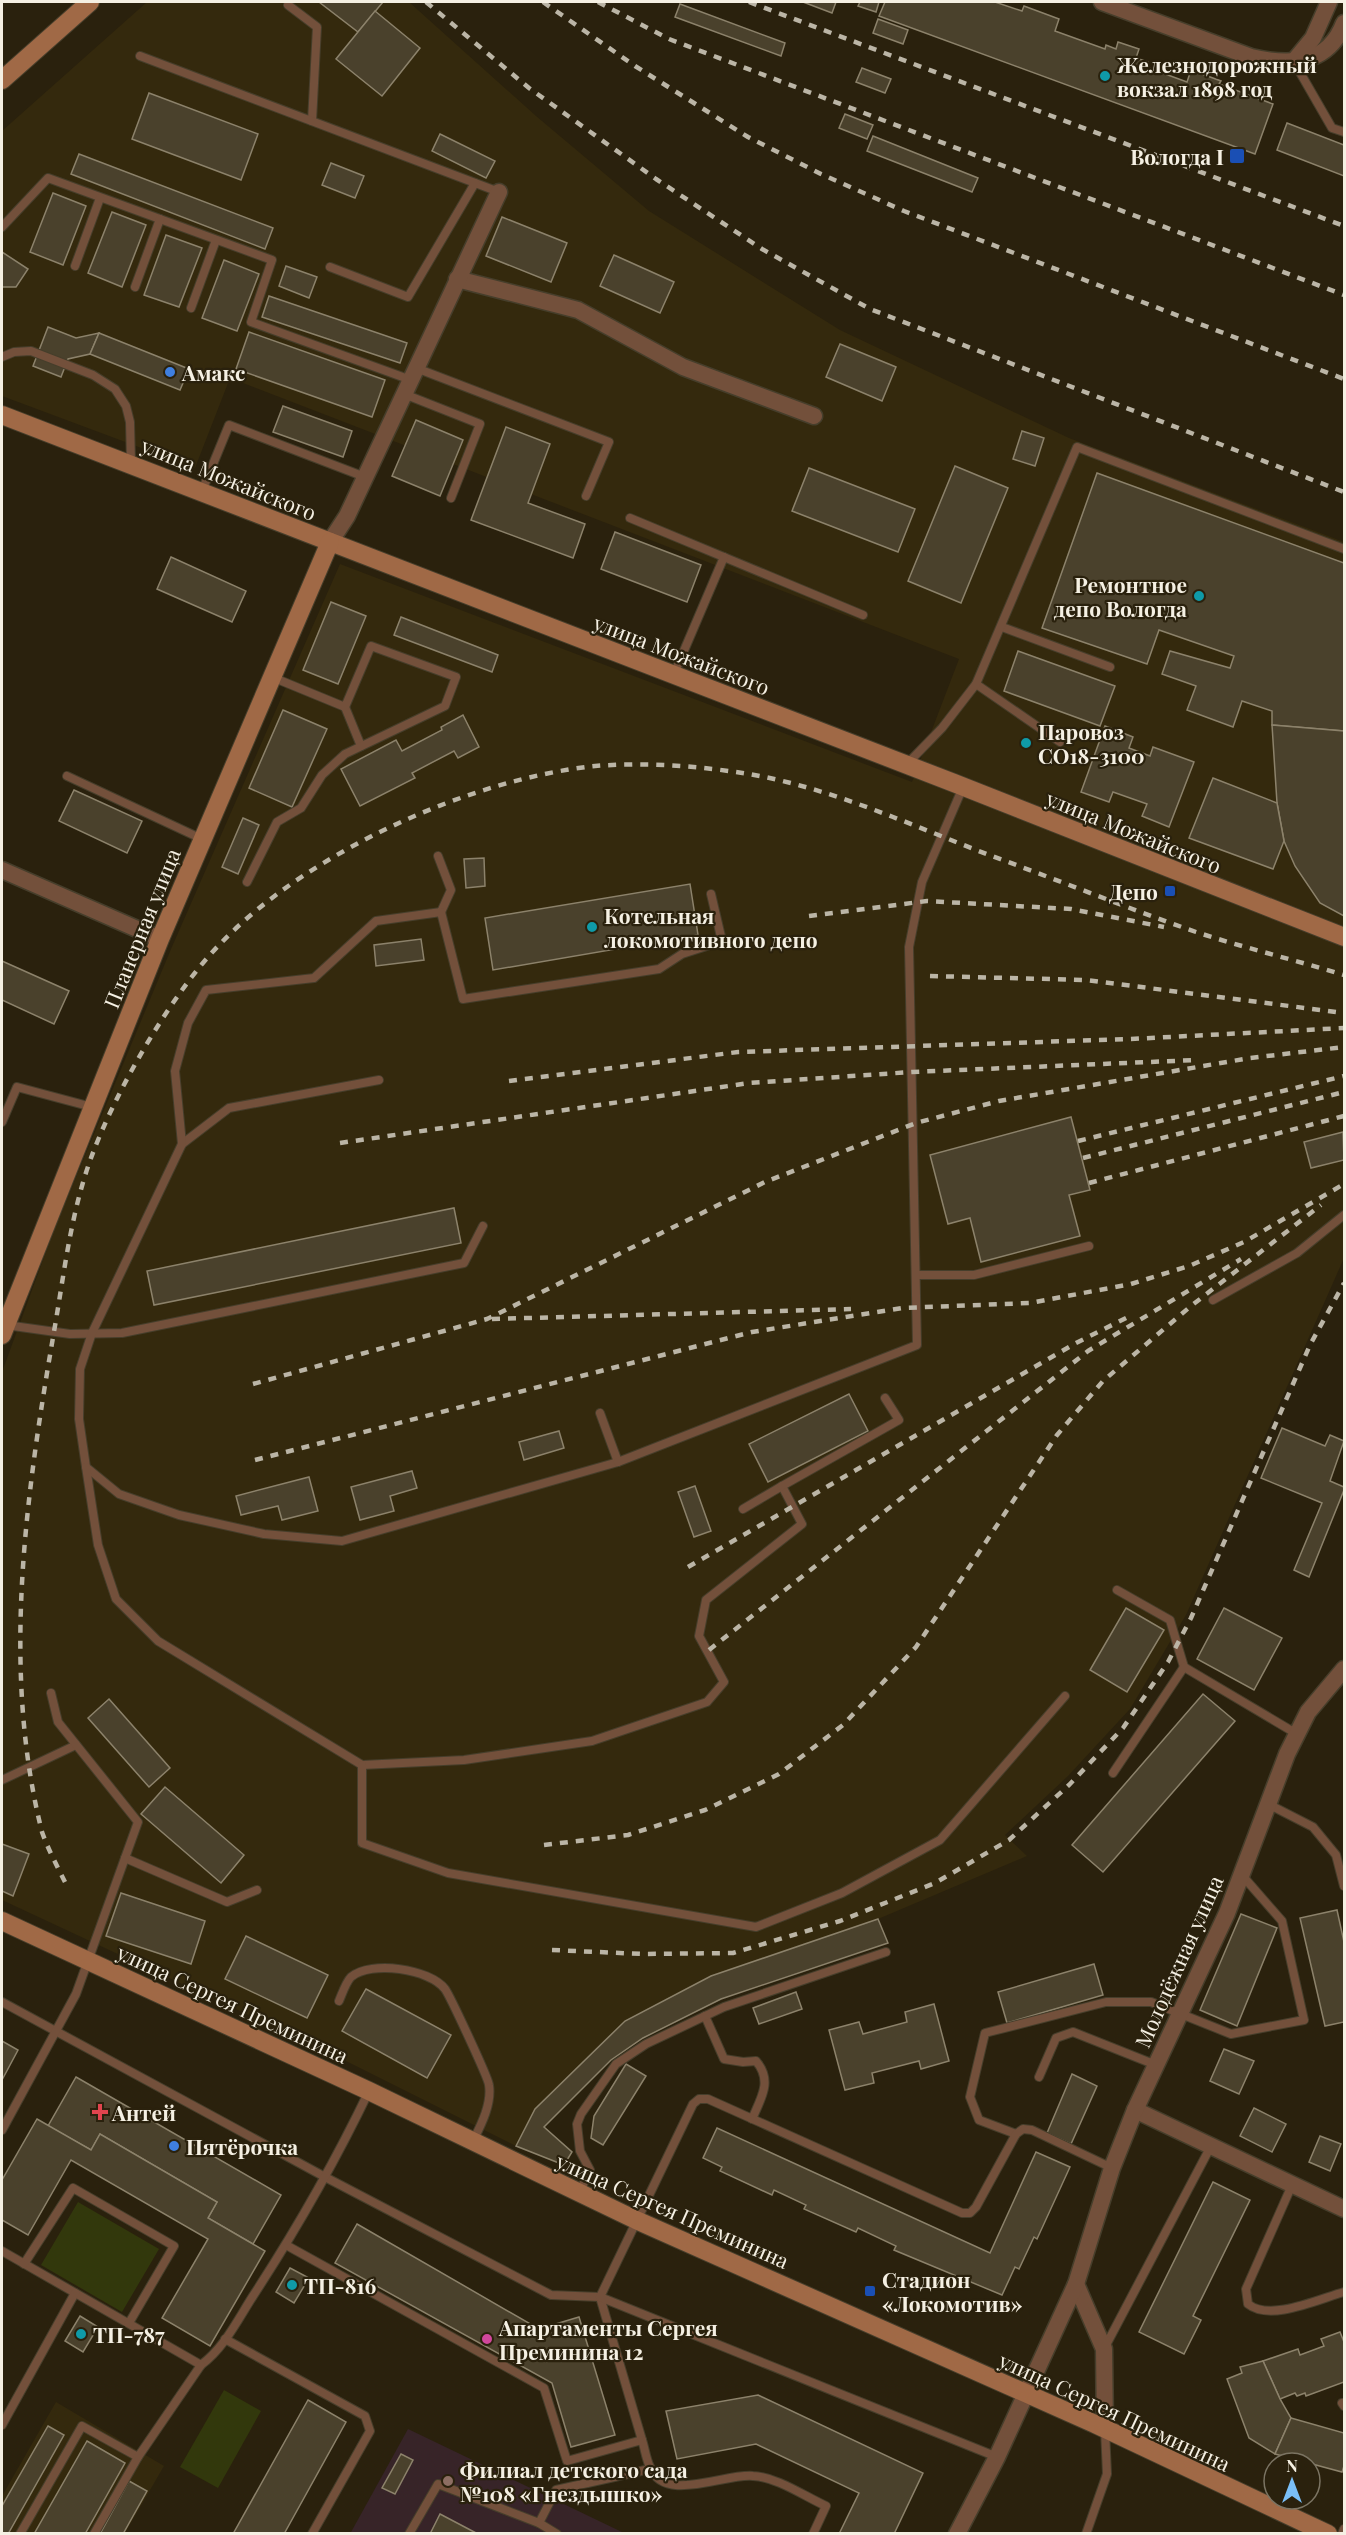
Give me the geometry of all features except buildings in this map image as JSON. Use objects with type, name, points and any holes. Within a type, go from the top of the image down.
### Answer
[{"type":"street","points":[[2,80],[90,2]]},
{"type":"street","points":[[1102,2],[1251,57],[1294,62],[1306,60],[1330,47],[1339,36],[1344,22]]},
{"type":"street","points":[[1294,62],[1313,38],[1329,2]]},
{"type":"street","points":[[330,542],[347,516],[499,192]]},
{"type":"street","points":[[458,279],[578,310],[683,368],[814,416]]},
{"type":"street","name":"улица Можайского","points":[[2,415],[1344,937]]},
{"type":"street","name":"Планерная улица","points":[[3,1330],[160,939],[330,542]]},
{"type":"street","points":[[2,870],[160,939]]},
{"type":"street","name":"Молодёжная улица","points":[[957,2534],[997,2457],[1076,2284],[1112,2168],[1136,2109],[1227,1914],[1297,1734],[1308,1712],[1344,1669]]},
{"type":"street","name":"улица Сергея Преминина","points":[[2,1921],[369,2091],[636,2220],[1105,2429],[1329,2534]]},
{"type":"street","points":[[1136,2109],[1344,2209]]},
{"type":"street","points":[[1076,2284],[1104,2349],[1105,2429]]},
{"type":"lane","points":[[288,5],[317,27],[312,121]]},
{"type":"lane","points":[[140,56],[499,192]]},
{"type":"lane","points":[[1294,62],[1332,128],[1344,132]]},
{"type":"lane","points":[[2,227],[48,178],[272,260],[251,322],[410,381],[609,442],[586,496]]},
{"type":"lane","points":[[330,267],[408,297],[475,183]]},
{"type":"lane","points":[[75,266],[100,198]]},
{"type":"lane","points":[[135,287],[160,219]]},
{"type":"lane","points":[[191,309],[216,240]]},
{"type":"lane","points":[[2,357],[14,352],[30,351],[93,375],[115,389],[126,406],[130,422],[131,464]]},
{"type":"lane","points":[[410,381],[480,424],[451,498]]},
{"type":"lane","points":[[202,491],[229,425],[365,477]]},
{"type":"lane","points":[[906,765],[942,728],[976,684],[1077,447],[1344,549]]},
{"type":"lane","points":[[630,518],[863,615]]},
{"type":"lane","points":[[674,675],[724,556]]},
{"type":"lane","points":[[1002,627],[1110,667]]},
{"type":"lane","points":[[247,882],[277,822],[301,808],[322,775],[345,754],[445,705],[456,677],[371,646],[345,707],[361,746]]},
{"type":"lane","points":[[271,677],[345,707]]},
{"type":"lane","points":[[976,684],[1060,742]]},
{"type":"lane","points":[[67,776],[202,839]]},
{"type":"lane","points":[[86,1467],[119,1494],[179,1515],[264,1534],[342,1541],[618,1462],[917,1345],[909,947],[922,882],[963,787]]},
{"type":"lane","points":[[438,855],[451,890],[441,912],[463,999],[659,969],[682,954],[722,941],[711,894]]},
{"type":"lane","points":[[182,1144],[175,1071],[188,1023],[206,990],[314,978],[376,921],[441,912]]},
{"type":"lane","points":[[379,1080],[229,1107],[182,1144],[92,1333],[80,1370],[79,1419],[98,1545],[116,1599],[158,1641],[362,1765],[464,1760],[592,1741],[707,1702],[724,1682],[699,1636],[706,1600],[802,1524],[782,1486]]},
{"type":"lane","points":[[2,1122],[17,1087],[93,1107]]},
{"type":"lane","points":[[1213,1300],[1297,1253],[1344,1215]]},
{"type":"lane","points":[[3,1330],[70,1334],[122,1333],[464,1263],[483,1226]]},
{"type":"lane","points":[[916,1275],[974,1275],[1089,1246]]},
{"type":"lane","points":[[743,1509],[899,1420],[885,1398]]},
{"type":"lane","points":[[600,1413],[618,1462]]},
{"type":"lane","points":[[1117,1590],[1170,1620],[1184,1667],[1297,1734]]},
{"type":"lane","points":[[1113,1773],[1184,1667]]},
{"type":"lane","points":[[2,2130],[76,1994],[138,1822],[57,1722],[51,1693]]},
{"type":"lane","points":[[362,1765],[362,1843],[448,1873],[756,1927],[842,1893],[940,1840],[1065,1696]]},
{"type":"lane","points":[[2,1780],[76,1745]]},
{"type":"lane","points":[[1268,1804],[1313,1827],[1336,1855],[1344,1886]]},
{"type":"lane","points":[[125,1858],[227,1902],[257,1890]]},
{"type":"lane","points":[[1016,2134],[979,2120],[970,2097],[985,2033],[1106,2002],[1151,2002],[1231,2034],[1304,2020],[1282,1921],[1241,1874]]},
{"type":"lane","points":[[579,2193],[590,2170],[577,2135],[581,2114],[616,2064],[645,2044],[724,2007],[886,1952]]},
{"type":"lane","points":[[339,2001],[351,1977],[371,1968],[397,1968],[423,1974],[444,1988],[489,2085],[485,2118],[473,2141]]},
{"type":"lane","points":[[2,2002],[325,2177],[551,2295],[600,2297],[997,2457]]},
{"type":"lane","points":[[705,2016],[724,2059],[743,2062],[756,2061],[764,2070],[767,2081],[752,2119]]},
{"type":"lane","points":[[1039,2077],[1056,2038],[1073,2032],[1156,2065]]},
{"type":"lane","points":[[94,2534],[138,2457],[201,2365],[218,2352],[286,2245],[325,2177],[369,2091]]},
{"type":"lane","points":[[813,2534],[826,2506],[764,2477],[741,2476],[687,2486],[672,2486],[659,2480],[650,2469],[600,2297],[693,2104],[699,2099],[708,2099],[962,2214],[970,2213],[976,2206],[1016,2134],[1023,2129],[1032,2130],[1112,2168]]},
{"type":"lane","points":[[1104,2349],[1210,2146]]},
{"type":"lane","points":[[1292,2185],[1246,2289],[1245,2297],[1248,2304],[1270,2312],[1344,2292]]},
{"type":"lane","points":[[24,2264],[73,2188],[174,2246],[129,2323]]},
{"type":"lane","points":[[286,2245],[544,2388],[567,2461],[642,2440]]},
{"type":"lane","points":[[2,2251],[201,2365]]},
{"type":"lane","points":[[2,2425],[75,2293]]},
{"type":"lane","points":[[225,2339],[365,2416],[369,2423],[370,2431],[312,2534]]},
{"type":"lane","points":[[20,2534],[82,2426],[138,2457]]},
{"type":"lane","points":[[1086,2534],[1107,2474],[1105,2429]]},
{"type":"lane","points":[[538,2523],[556,2490],[650,2469]]},
{"type":"lane","points":[[410,2534],[438,2484],[538,2523],[557,2534]]},
{"type":"lane","points":[[1342,2534],[1344,2529]]},
{"type":"shaded area","points":[[147,2],[409,2],[536,116],[649,211],[840,330],[1069,438],[1344,542],[1344,1258],[1186,1615],[1130,1709],[1068,1776],[1005,1835],[1027,1856],[878,1919],[711,1976],[625,2021],[535,2109],[516,2146],[332,2054],[2,1900],[2,1372],[54,1230],[171,949],[340,564],[912,782],[959,659],[230,378],[195,468],[2,396],[2,131]]},
{"type":"shaded area","points":[[56,2402],[164,2466],[125,2533],[2,2534],[2,2496]]},
{"type":"shaded area","name":"Филиал детского сада №108 «Гнездышко»","points":[[408,2429],[624,2533],[350,2534]]},
{"type":"green space","points":[[78,2202],[159,2249],[122,2312],[41,2265]]},
{"type":"green space","points":[[224,2390],[261,2411],[218,2488],[180,2467]]},
{"type":"railway","points":[[426,2],[529,88],[656,179],[762,249],[870,309],[1344,492]]},
{"type":"railway","points":[[543,2],[635,66],[748,137],[821,174],[904,211],[1344,379]]},
{"type":"railway","points":[[598,2],[669,39],[1344,295]]},
{"type":"railway","points":[[749,2],[1344,226]]},
{"type":"railway","points":[[65,1882],[42,1832],[29,1769],[22,1705],[20,1641],[22,1576],[36,1447],[74,1218],[84,1178],[101,1132],[130,1074],[165,1015],[203,963],[222,942],[258,909],[299,878],[345,850],[394,825],[496,786],[595,766],[633,764],[692,767],[749,774],[810,788],[1196,932],[1344,975]]},
{"type":"railway","points":[[809,916],[927,901],[1071,909],[1164,927]]},
{"type":"railway","points":[[930,976],[1086,980],[1344,1013]]},
{"type":"railway","points":[[509,1081],[738,1052],[1130,1039],[1344,1028]]},
{"type":"railway","points":[[253,1384],[487,1319],[765,1182],[916,1123],[999,1101],[1250,1058],[1344,1047]]},
{"type":"railway","points":[[340,1143],[749,1083],[912,1072],[1196,1060]]},
{"type":"railway","points":[[1078,1141],[1344,1076]]},
{"type":"railway","points":[[1083,1158],[1344,1092]]},
{"type":"railway","points":[[1089,1183],[1344,1116]]},
{"type":"railway","points":[[255,1460],[752,1332],[902,1308],[1030,1303],[1131,1284],[1189,1266],[1244,1242],[1344,1184]]},
{"type":"railway","points":[[544,1845],[628,1835],[705,1810],[779,1774],[843,1725],[916,1647],[1057,1435],[1103,1381],[1191,1306],[1321,1205]]},
{"type":"railway","points":[[709,1650],[1088,1351],[1241,1259]]},
{"type":"railway","points":[[552,1950],[644,1954],[733,1953],[840,1921],[935,1883],[1009,1840],[1069,1785],[1123,1728],[1168,1662],[1191,1618],[1310,1345],[1344,1283]]},
{"type":"railway","points":[[492,1319],[851,1309]]},
{"type":"railway","points":[[688,1567],[1076,1343],[1130,1316]]},
{"type":"place","name":"Железнодорожный вокзал 1898 год","points":[[1105,76]]},
{"type":"place","name":"Вологда I","points":[[1237,156]]},
{"type":"place","name":"Амакс","points":[[170,372]]},
{"type":"place","name":"Ремонтное депо Вологда","points":[[1199,596]]},
{"type":"place","name":"Паровоз СО18-3100","points":[[1026,743]]},
{"type":"place","name":"Депо","points":[[1170,891]]},
{"type":"place","name":"Котельная локомотивного депо","points":[[592,927]]},
{"type":"place","name":"Антей","points":[[100,2112]]},
{"type":"place","name":"Пятёрочка","points":[[174,2146]]},
{"type":"place","name":"ТП-816","points":[[292,2285]]},
{"type":"place","name":"Стадион «Локомотив»","points":[[870,2291]]},
{"type":"place","name":"ТП-787","points":[[81,2334]]},
{"type":"place","name":"Апартаменты Сергея Преминина 12","points":[[487,2339]]},
{"type":"place","name":"Филиал детского сада №108 «Гнездышко»","points":[[448,2481]]}]
